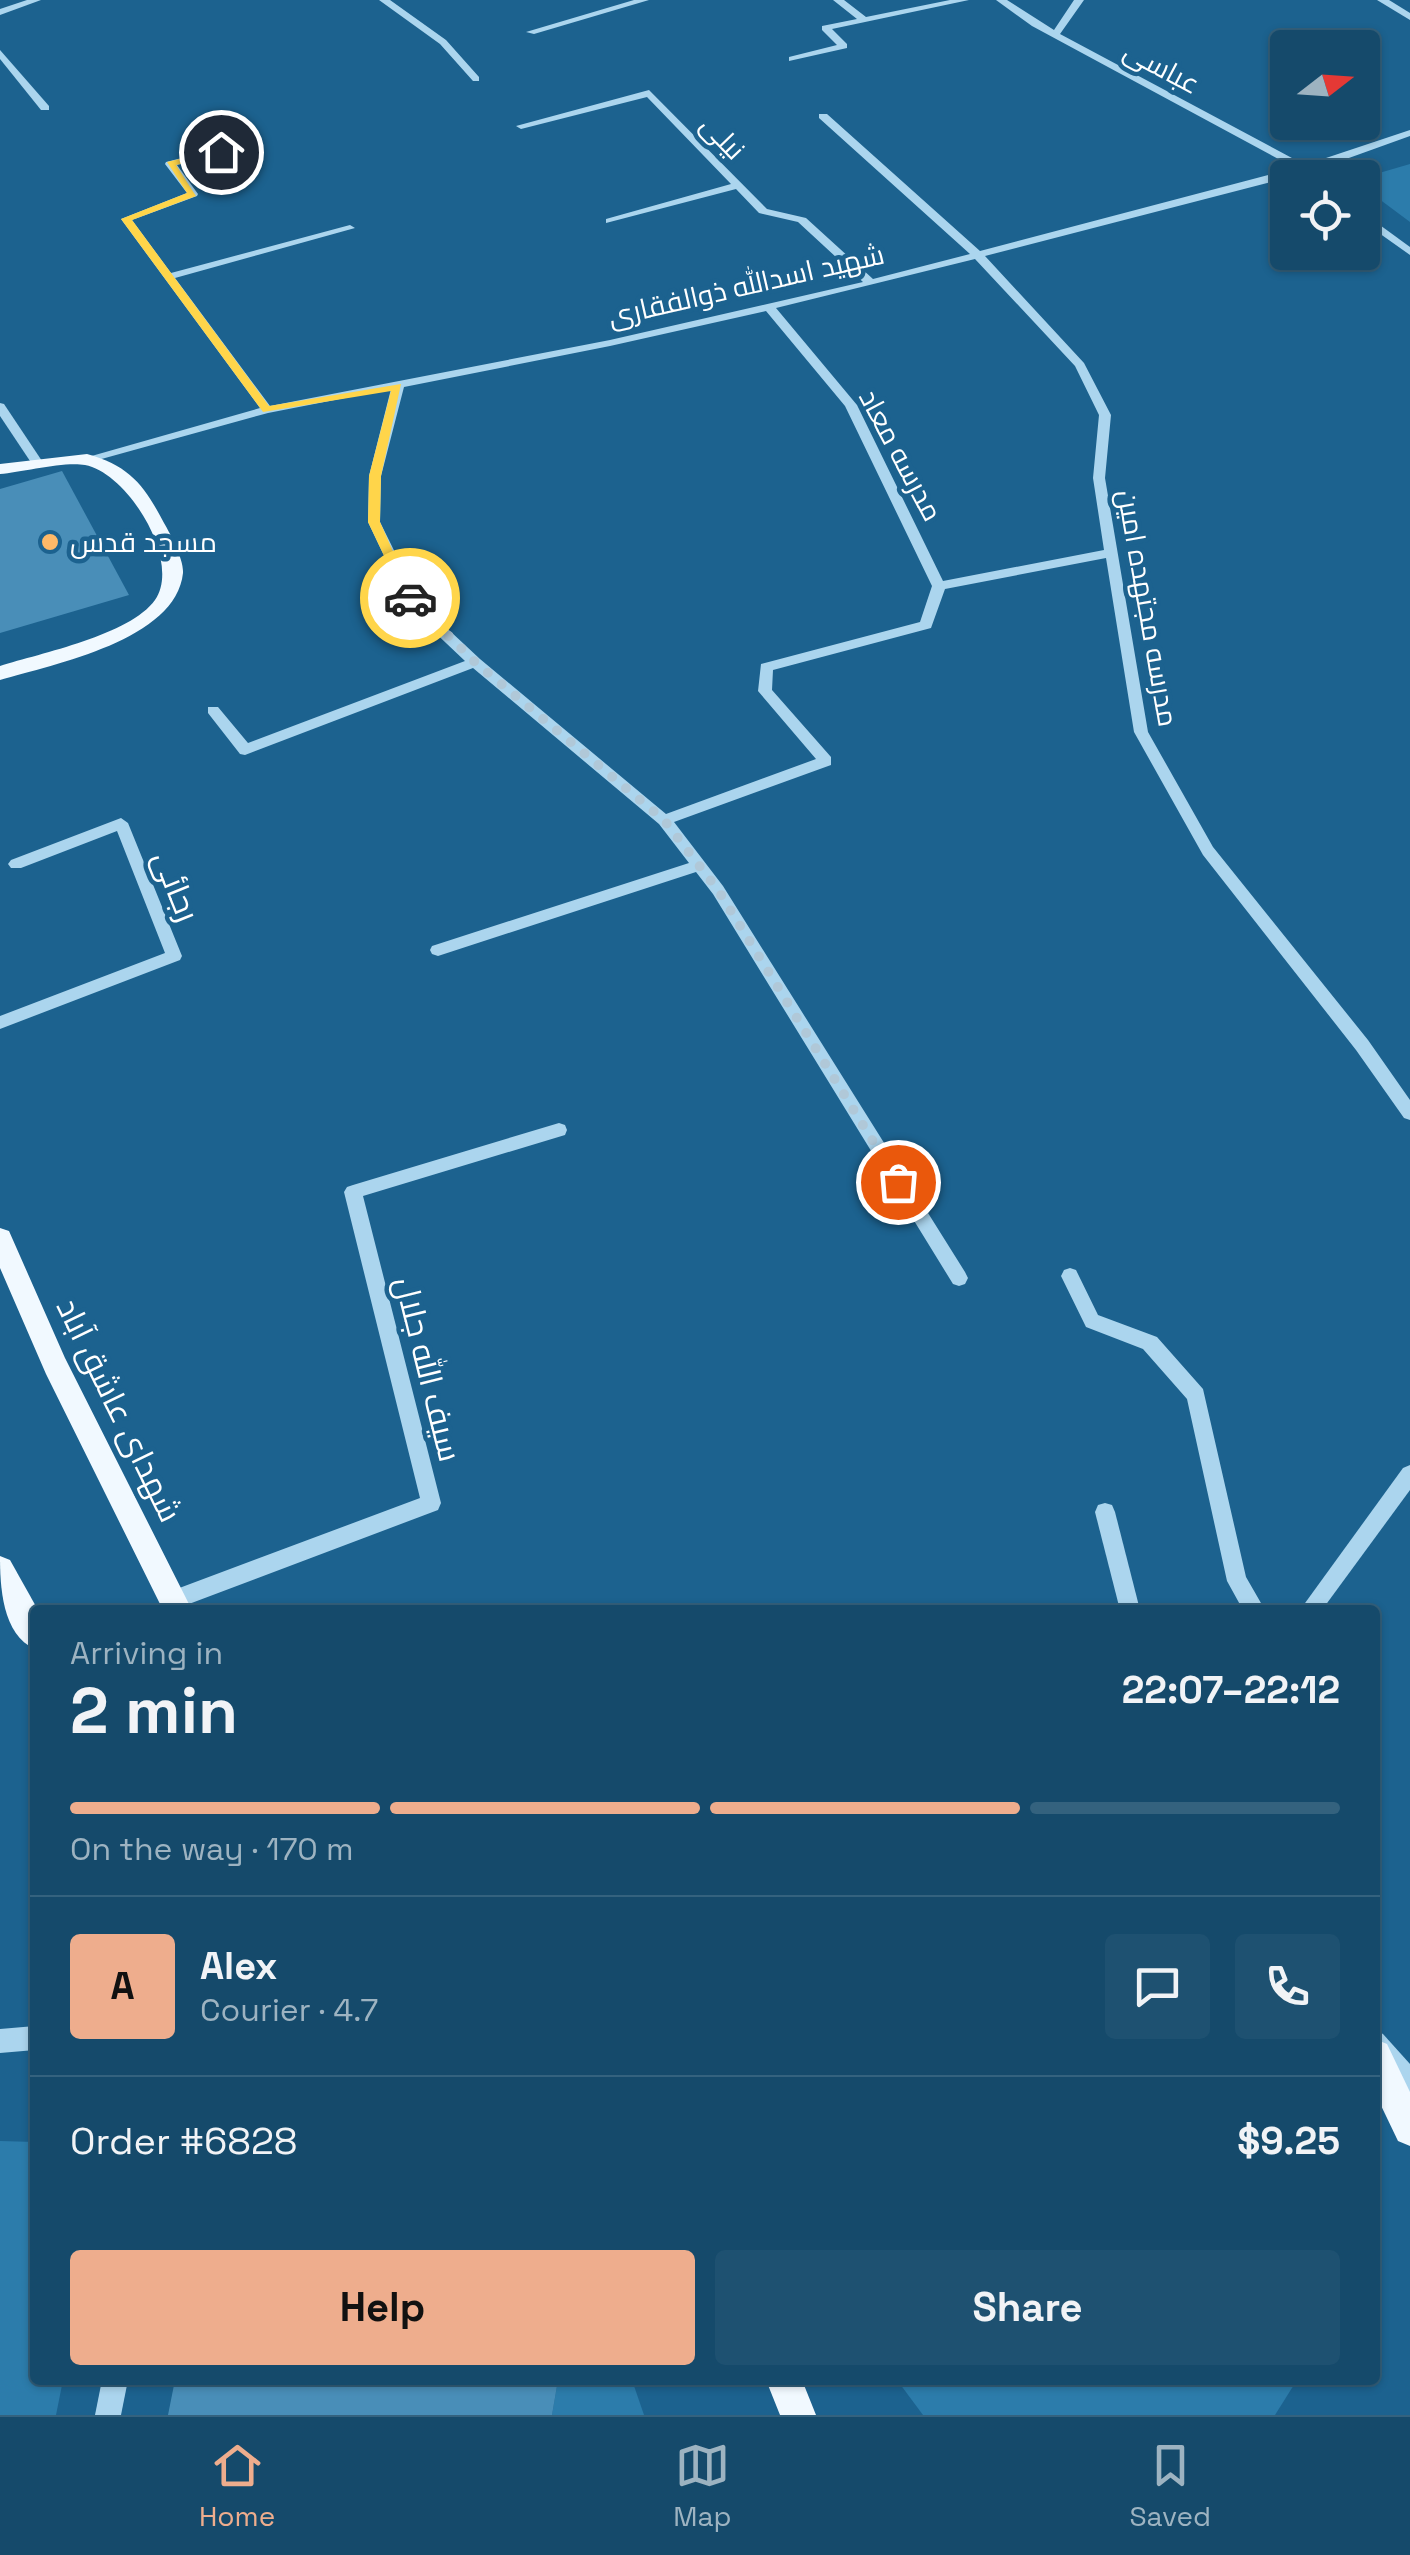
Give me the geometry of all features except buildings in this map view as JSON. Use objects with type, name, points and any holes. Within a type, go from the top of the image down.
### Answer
[{"type":"main road","points":[[0,469],[87,458],[130,480],[157,526],[174,570],[163,603],[128,631],[0,673]]},
{"type":"main road","name":"شهدای عاشق آباد","points":[[0,1238],[55,1365],[176,1605]]},
{"type":"main road","points":[[0,1570],[30,1625]]},
{"type":"main road","points":[[1380,2066],[1410,2129]]},
{"type":"main road","points":[[786,2385],[798,2415]]},
{"type":"street","points":[[0,12],[36,0]]},
{"type":"street","points":[[384,0],[442,42],[476,80]]},
{"type":"street","points":[[530,32],[644,0]]},
{"type":"street","points":[[838,0],[866,22]]},
{"type":"street","points":[[792,60],[844,46],[824,28],[964,0]]},
{"type":"street","name":"عباسی","points":[[1002,0],[1054,34],[1286,160]]},
{"type":"street","points":[[1054,34],[1080,0]]},
{"type":"street","points":[[1382,0],[1410,17]]},
{"type":"street","points":[[0,54],[45,108]]},
{"type":"street","name":"نیلی","points":[[521,126],[649,93],[763,211],[802,220],[871,282]]},
{"type":"street","name":"مدرسه مجتهده امین","points":[[824,116],[977,254],[1080,364],[1105,415],[1099,478],[1141,732],[1208,851],[1362,1045],[1410,1113]]},
{"type":"street","name":"شهید اسدالله ذوالفقاری","points":[[1342,160],[1410,133]]},
{"type":"street","points":[[221,152],[170,164],[192,194],[126,219],[266,410]]},
{"type":"street","name":"شهید اسدالله ذوالفقاری","points":[[87,458],[266,410],[770,308],[1270,183]]},
{"type":"street","points":[[610,222],[738,186]]},
{"type":"street","points":[[171,276],[350,228]]},
{"type":"street","points":[[1380,229],[1410,252]]},
{"type":"street","name":"مدرسه معاد","points":[[770,308],[850,404],[939,586]]},
{"type":"street","points":[[398,386],[375,476],[374,522],[414,605],[475,662],[664,820],[699,866],[959,1278]]},
{"type":"street","points":[[0,407],[38,464]]},
{"type":"street","points":[[664,820],[826,761],[765,691],[766,667],[926,626],[939,586],[1110,553]]},
{"type":"street","points":[[212,710],[245,750],[475,662]]},
{"type":"street","name":"رجائی","points":[[0,1023],[174,956],[121,824],[16,864]]},
{"type":"street","points":[[438,950],[699,866]]},
{"type":"street","name":"سیف الله جلال","points":[[176,1605],[431,1503],[352,1192],[559,1130]]},
{"type":"street","points":[[1070,1276],[1092,1321],[1150,1343],[1196,1395],[1237,1581],[1253,1605]]},
{"type":"street","points":[[1314,1605],[1410,1474]]},
{"type":"street","points":[[1105,1512],[1129,1605]]},
{"type":"street","points":[[0,2042],[30,2039]]},
{"type":"street","points":[[1380,2048],[1410,2081]]},
{"type":"street","points":[[108,2415],[115,2385]]},
{"type":"street","points":[[775,2385],[781,2415]]},
{"type":"shaded area","points":[[1410,164],[1410,222],[1380,200],[1380,173]]},
{"type":"shaded area","points":[[0,2141],[30,2142],[30,2385],[62,2385],[56,2415],[0,2415]]},
{"type":"shaded area","points":[[557,2385],[634,2385],[644,2415],[552,2415]]},
{"type":"shaded area","points":[[901,2385],[1294,2385],[1275,2415],[923,2415]]},
{"type":"way so far","points":[[410,598],[475,662],[664,820],[718,890],[898,1182]]},
{"type":"place","name":"مسجد قدس","points":[[50,542]]},
{"type":"route","points":[[221,152],[170,164],[192,194],[126,219],[266,410],[398,386],[375,476],[374,522],[410,598]]}]
